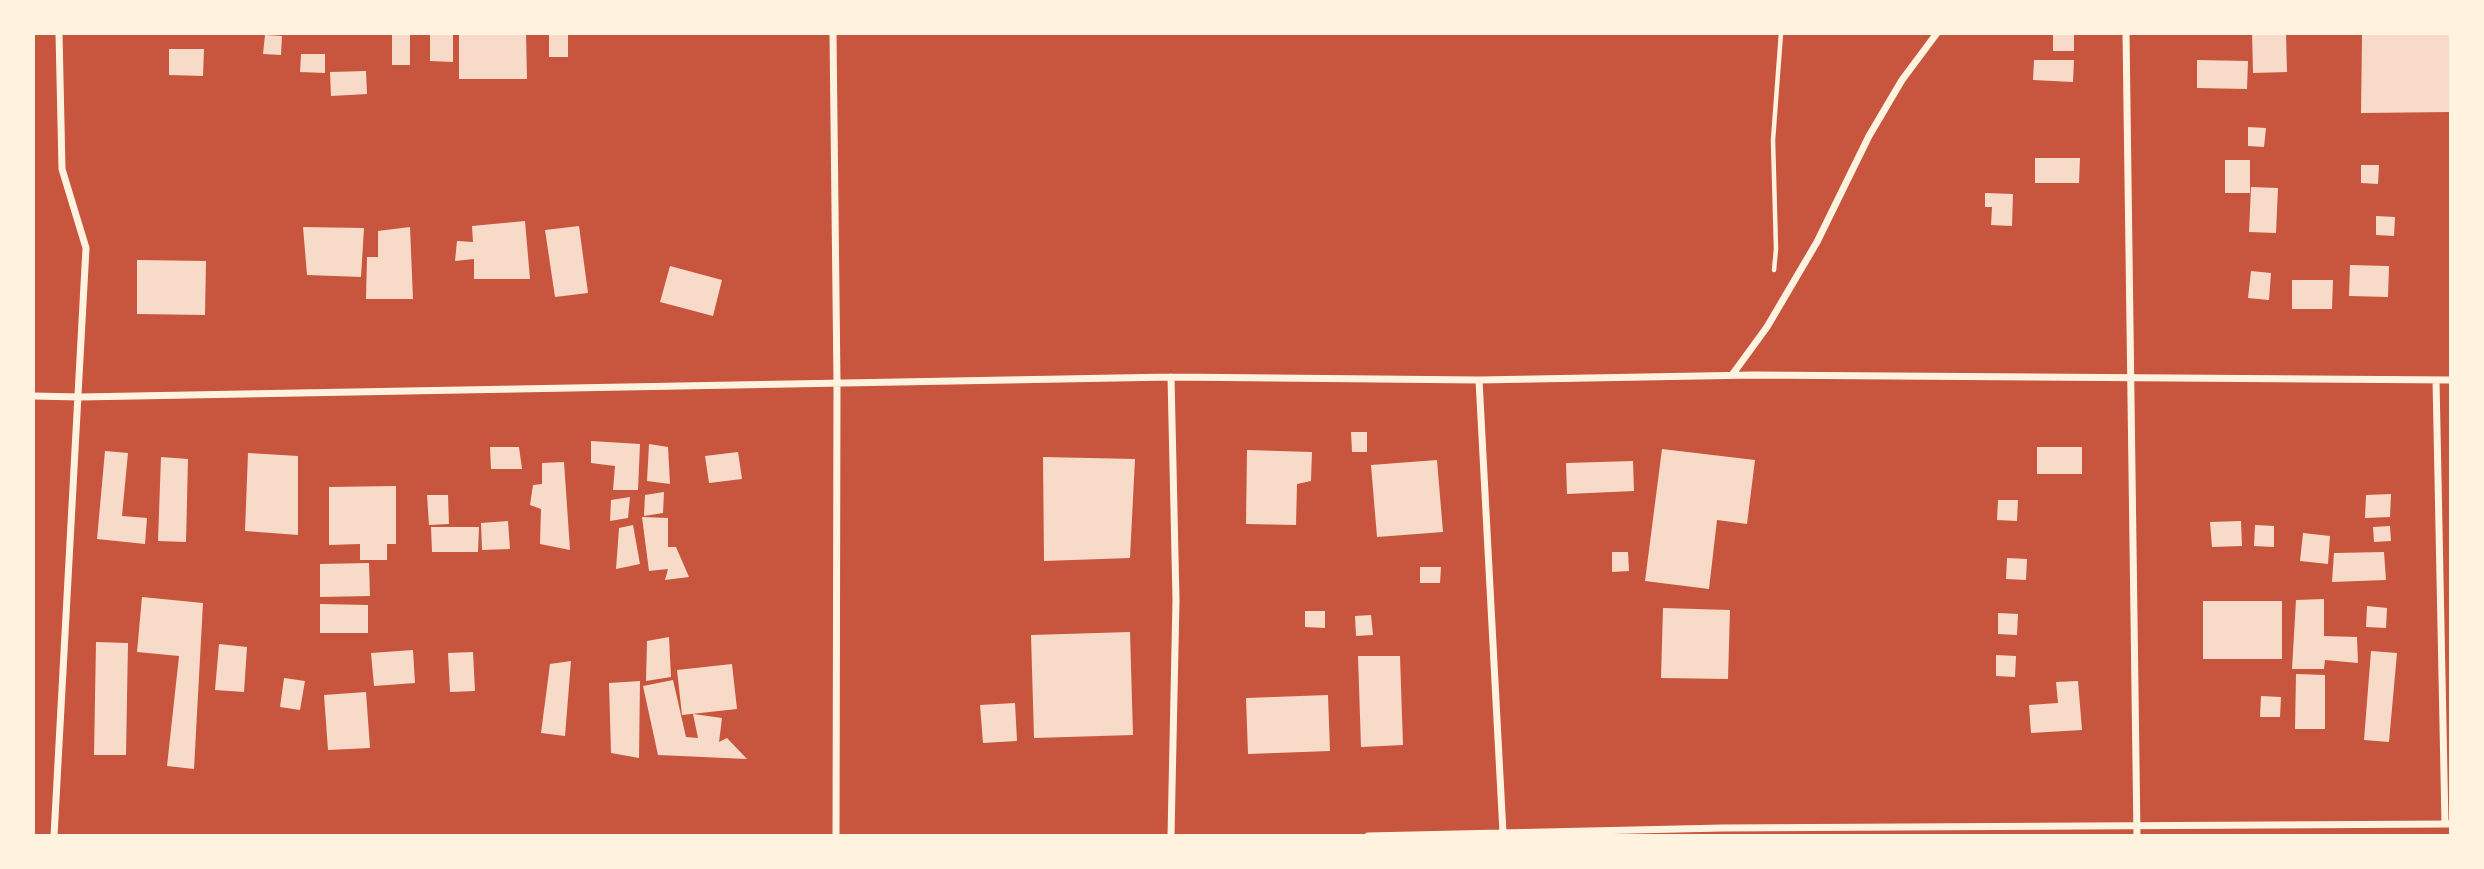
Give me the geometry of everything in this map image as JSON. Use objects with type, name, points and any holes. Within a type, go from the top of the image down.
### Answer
[{"type":"street","points":[[54,836],[80,397],[86,248],[62,169],[59,33]]},
{"type":"street","points":[[832,33],[837,383],[836,836]]},
{"type":"street","points":[[1732,375],[1767,327],[1817,242],[1869,136],[1902,80],[1937,33]]},
{"type":"street","points":[[2126,33],[2137,836]]},
{"type":"street","points":[[33,396],[1171,377],[1479,380],[1732,375],[2130,380],[2451,380]]},
{"type":"street","points":[[1171,377],[1176,600],[1171,836]]},
{"type":"street","points":[[1479,380],[1503,833]]},
{"type":"street","points":[[1368,836],[2448,824],[2436,380]]},
{"type":"path","points":[[1773,275],[1776,249],[1773,140],[1781,33]]},
{"type":"building","points":[[392,33],[410,33],[410,65],[392,65]]},
{"type":"building","points":[[430,33],[453,33],[453,62],[430,61]]},
{"type":"building","points":[[459,33],[526,33],[527,79],[459,79]]},
{"type":"building","points":[[549,33],[568,33],[568,57],[549,57]]},
{"type":"building","points":[[2053,33],[2074,33],[2074,51],[2053,51]]},
{"type":"building","points":[[2252,33],[2286,33],[2287,72],[2253,73]]},
{"type":"building","points":[[2451,34],[2451,112],[2361,113],[2362,35]]},
{"type":"building","points":[[265,35],[282,36],[281,55],[263,54]]},
{"type":"building","points":[[169,49],[204,49],[203,76],[169,75]]},
{"type":"building","points":[[301,54],[325,54],[325,73],[300,72]]},
{"type":"building","points":[[2034,60],[2074,60],[2073,82],[2033,80]]},
{"type":"building","points":[[2197,60],[2248,61],[2247,89],[2197,88]]},
{"type":"building","points":[[366,71],[367,94],[331,96],[330,72]]},
{"type":"building","points":[[2248,127],[2266,128],[2264,147],[2248,146]]},
{"type":"building","points":[[2035,158],[2080,158],[2079,183],[2035,183]]},
{"type":"building","points":[[2225,160],[2250,160],[2250,193],[2225,193]]},
{"type":"building","points":[[2361,165],[2379,165],[2378,184],[2361,183]]},
{"type":"building","points":[[2251,187],[2278,188],[2276,233],[2249,232]]},
{"type":"building","points":[[1985,193],[2013,194],[2012,226],[1991,225],[1992,207],[1985,207]]},
{"type":"building","points":[[2376,216],[2395,217],[2394,236],[2376,235]]},
{"type":"building","points":[[525,221],[530,279],[474,279],[474,259],[455,261],[457,241],[473,242],[472,226]]},
{"type":"building","points":[[579,226],[588,293],[555,297],[545,230]]},
{"type":"building","points":[[303,227],[364,228],[361,277],[307,275]]},
{"type":"building","points":[[410,227],[413,299],[366,299],[367,257],[378,257],[378,231]]},
{"type":"building","points":[[137,260],[206,261],[205,315],[137,314]]},
{"type":"building","points":[[2350,265],[2389,266],[2388,297],[2349,296]]},
{"type":"building","points":[[670,266],[722,280],[713,316],[660,302]]},
{"type":"building","points":[[2251,271],[2271,273],[2269,300],[2248,298]]},
{"type":"building","points":[[2292,280],[2333,280],[2332,309],[2292,309]]},
{"type":"building","points":[[1351,432],[1367,432],[1367,452],[1352,452]]},
{"type":"building","points":[[591,441],[640,444],[638,490],[613,490],[615,466],[591,463]]},
{"type":"building","points":[[649,444],[668,447],[670,484],[647,481]]},
{"type":"building","points":[[490,447],[519,447],[522,469],[491,469]]},
{"type":"building","points":[[2037,447],[2082,447],[2082,474],[2037,474]]},
{"type":"building","points":[[1662,449],[1755,460],[1747,524],[1717,520],[1709,589],[1645,581]]},
{"type":"building","points":[[1247,450],[1312,452],[1311,481],[1297,484],[1296,525],[1246,524]]},
{"type":"building","points":[[105,451],[128,453],[122,516],[147,518],[145,544],[97,539]]},
{"type":"building","points":[[738,452],[742,479],[709,483],[705,456]]},
{"type":"building","points":[[248,453],[298,456],[298,535],[245,531]]},
{"type":"building","points":[[161,457],[188,459],[186,542],[158,541]]},
{"type":"building","points":[[1043,457],[1135,459],[1130,558],[1044,561]]},
{"type":"building","points":[[1437,460],[1443,532],[1377,537],[1371,465]]},
{"type":"building","points":[[1633,461],[1634,491],[1567,494],[1566,463]]},
{"type":"building","points":[[564,462],[570,550],[540,544],[541,509],[530,505],[533,485],[542,484],[542,463]]},
{"type":"building","points":[[396,486],[396,544],[387,544],[387,560],[360,560],[360,544],[329,545],[329,487]]},
{"type":"building","points":[[664,492],[663,513],[644,516],[645,495]]},
{"type":"building","points":[[2391,494],[2390,517],[2365,518],[2366,495]]},
{"type":"building","points":[[427,495],[448,495],[449,524],[429,525]]},
{"type":"building","points":[[630,497],[628,518],[610,521],[611,500]]},
{"type":"building","points":[[1998,500],[2018,500],[2017,521],[1997,520]]},
{"type":"building","points":[[642,517],[668,518],[668,547],[676,547],[689,577],[665,580],[668,569],[649,571]]},
{"type":"building","points":[[508,521],[510,549],[482,550],[481,523]]},
{"type":"building","points":[[2241,521],[2242,546],[2212,547],[2210,522]]},
{"type":"building","points":[[633,525],[640,564],[616,569],[619,528]]},
{"type":"building","points":[[2255,525],[2274,526],[2274,547],[2254,546]]},
{"type":"building","points":[[2390,526],[2391,541],[2374,542],[2373,527]]},
{"type":"building","points":[[431,527],[479,527],[478,552],[432,552]]},
{"type":"building","points":[[2303,533],[2330,536],[2328,564],[2300,561]]},
{"type":"building","points":[[1612,552],[1628,552],[1629,571],[1612,572]]},
{"type":"building","points":[[2384,552],[2386,580],[2332,582],[2334,553]]},
{"type":"building","points":[[2007,558],[2027,559],[2026,580],[2006,579]]},
{"type":"building","points":[[369,563],[370,596],[320,597],[320,564]]},
{"type":"building","points":[[1420,567],[1441,567],[1440,583],[1420,583]]},
{"type":"building","points":[[142,597],[203,603],[194,769],[167,766],[179,656],[137,652]]},
{"type":"building","points":[[2324,599],[2324,636],[2357,637],[2358,663],[2325,660],[2324,669],[2292,669],[2296,600]]},
{"type":"building","points":[[2203,601],[2282,601],[2282,659],[2203,659]]},
{"type":"building","points":[[320,604],[368,605],[368,633],[320,633]]},
{"type":"building","points":[[2367,606],[2387,608],[2386,628],[2366,627]]},
{"type":"building","points":[[1663,608],[1730,610],[1728,679],[1661,678]]},
{"type":"building","points":[[1305,611],[1325,611],[1325,628],[1305,627]]},
{"type":"building","points":[[1998,613],[2018,614],[2017,635],[1998,634]]},
{"type":"building","points":[[1371,615],[1373,635],[1356,636],[1355,616]]},
{"type":"building","points":[[1130,632],[1133,735],[1034,738],[1031,635]]},
{"type":"building","points":[[669,637],[671,677],[646,681],[647,641]]},
{"type":"building","points":[[96,642],[128,643],[126,755],[94,755]]},
{"type":"building","points":[[219,644],[247,647],[244,692],[215,690]]},
{"type":"building","points":[[413,650],[415,683],[374,686],[371,653]]},
{"type":"building","points":[[2371,651],[2397,653],[2389,742],[2364,740]]},
{"type":"building","points":[[473,652],[475,691],[450,692],[448,653]]},
{"type":"building","points":[[1996,655],[2016,656],[2015,677],[1996,676]]},
{"type":"building","points":[[1358,656],[1400,656],[1403,745],[1361,747]]},
{"type":"building","points":[[571,661],[565,736],[541,733],[550,664]]},
{"type":"building","points":[[732,664],[737,709],[682,715],[677,670]]},
{"type":"building","points":[[2296,674],[2325,675],[2325,729],[2295,729]]},
{"type":"building","points":[[284,678],[305,681],[300,710],[280,707]]},
{"type":"building","points":[[673,680],[686,737],[698,738],[693,714],[722,718],[719,742],[727,738],[747,759],[658,755],[643,686]]},
{"type":"building","points":[[640,681],[639,758],[611,753],[609,683]]},
{"type":"building","points":[[2078,681],[2082,730],[2031,733],[2029,705],[2058,703],[2056,682]]},
{"type":"building","points":[[366,692],[370,748],[328,750],[324,695]]},
{"type":"building","points":[[1328,695],[1330,751],[1248,754],[1246,698]]},
{"type":"building","points":[[2261,696],[2281,697],[2280,717],[2260,717]]},
{"type":"building","points":[[1015,703],[1017,741],[983,743],[980,705]]}]
